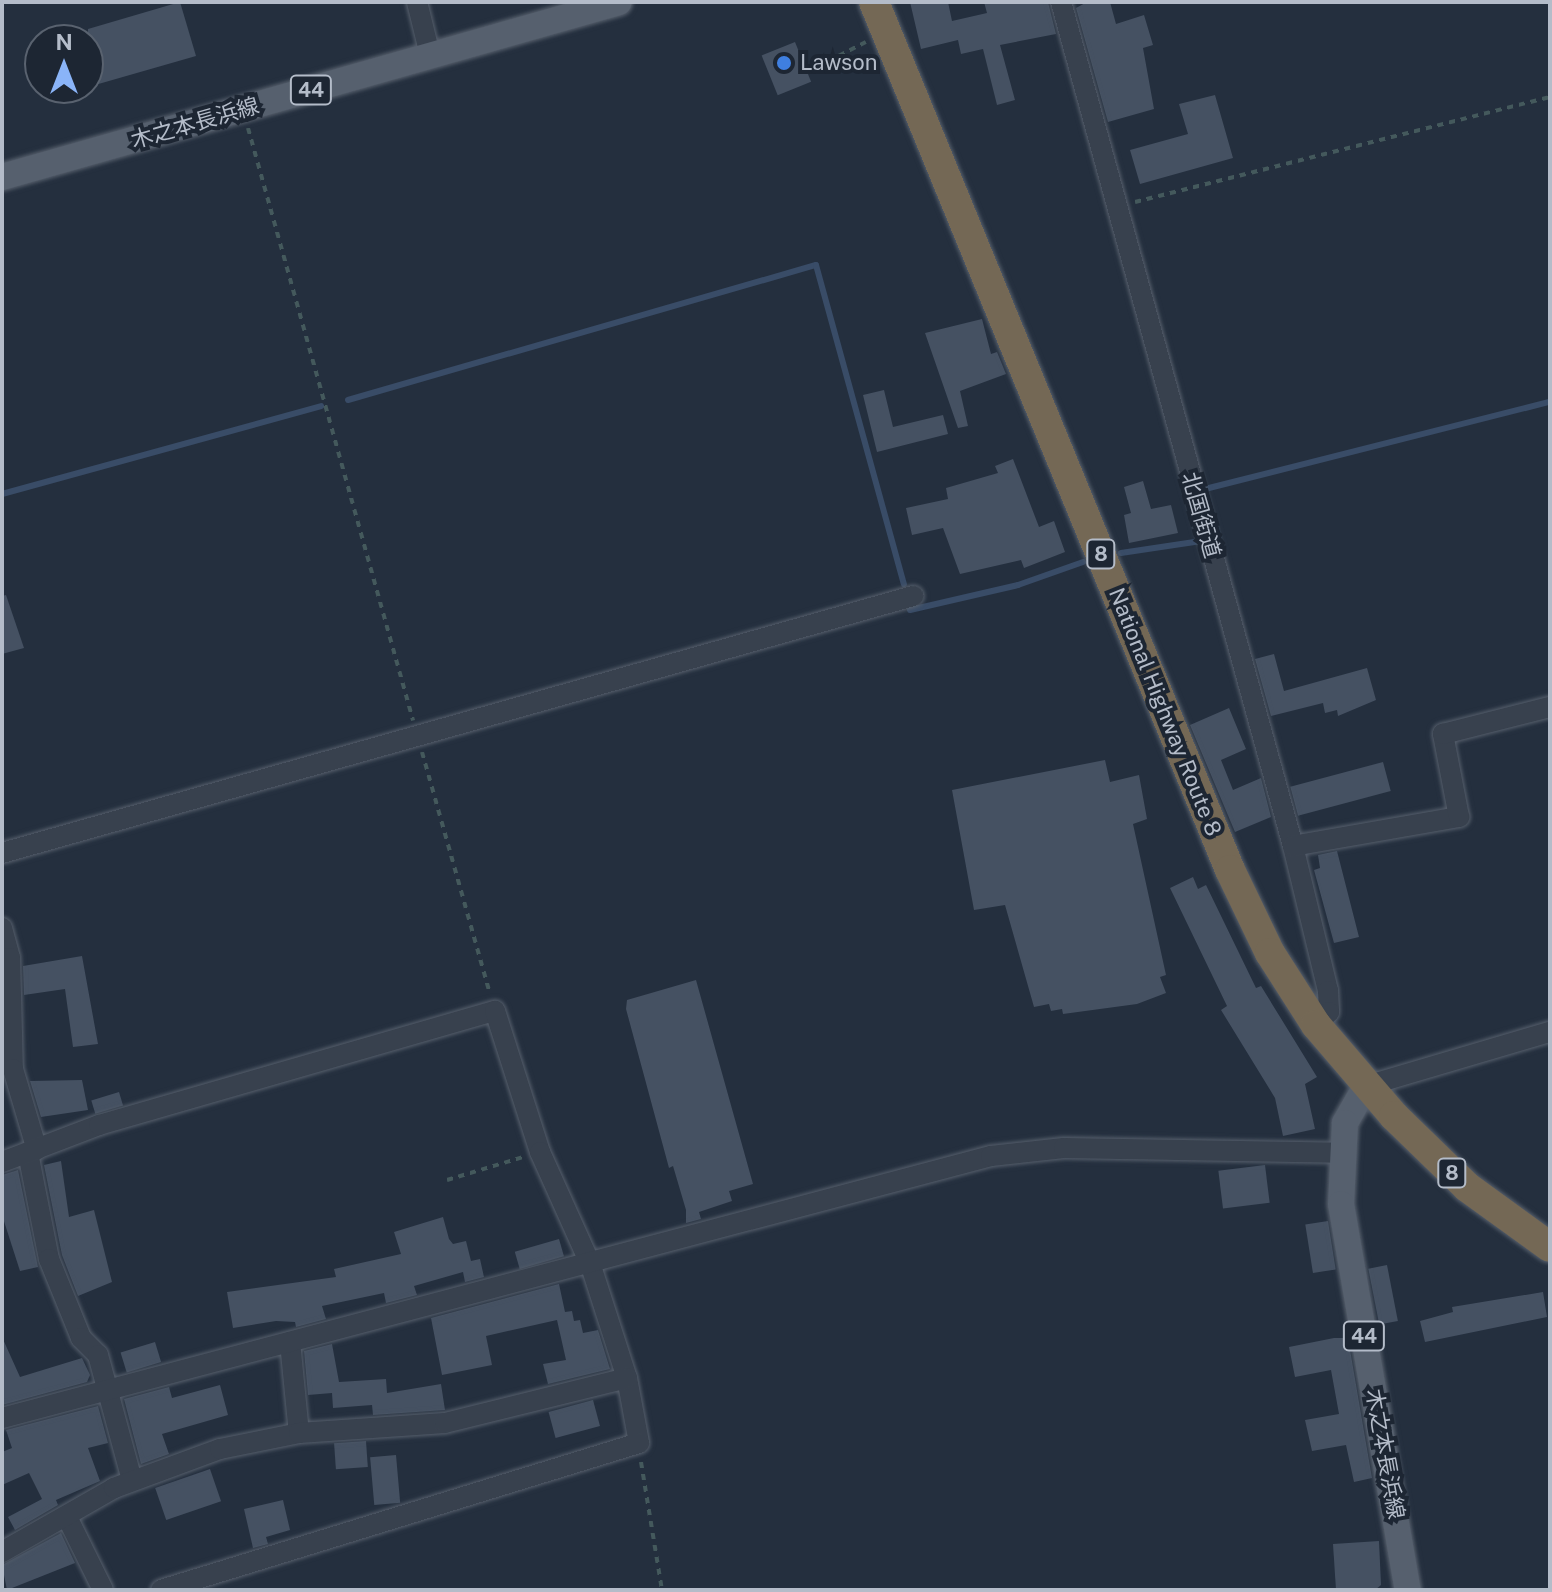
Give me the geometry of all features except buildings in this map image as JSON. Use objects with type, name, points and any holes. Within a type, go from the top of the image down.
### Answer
[{"type":"highway","name":"National Highway Route 8","points":[[874,2],[1230,870],[1270,953],[1316,1025],[1366,1086],[1467,1187],[1550,1247]]},
{"type":"main road","name":"木之本長浜線","points":[[2,177],[619,2]]},
{"type":"main road","name":"木之本長浜線","points":[[1366,1086],[1351,1104],[1340,1153],[1341,1204],[1408,1590]]},
{"type":"street","points":[[417,2],[430,55]]},
{"type":"street","name":"北国街道","points":[[1061,2],[1293,846],[1328,991],[1329,1012],[1316,1025]]},
{"type":"street","points":[[2,853],[913,596]]},
{"type":"street","points":[[1293,846],[1459,817],[1443,734],[1550,707]]},
{"type":"street","points":[[2,928],[10,958],[13,1069],[62,1299],[81,1338],[98,1355],[132,1480]]},
{"type":"street","points":[[2,1162],[99,1125],[495,1011],[540,1152],[590,1263],[627,1378],[639,1443],[161,1590]]},
{"type":"street","points":[[1366,1086],[1550,1032]]},
{"type":"street","points":[[2,1418],[991,1156],[1064,1148],[1340,1153]]},
{"type":"street","points":[[290,1342],[299,1433]]},
{"type":"street","points":[[2,1552],[132,1480],[220,1449],[299,1433],[445,1423],[627,1378]]},
{"type":"street","points":[[67,1517],[103,1590]]},
{"type":"path","points":[[807,72],[871,39]]},
{"type":"path","points":[[1117,206],[1550,97]]},
{"type":"path","points":[[239,111],[252,134],[495,1011]]},
{"type":"path","points":[[447,1180],[540,1152]]},
{"type":"path","points":[[639,1443],[662,1590]]},
{"type":"waterway","points":[[348,400],[816,265],[904,584]]},
{"type":"waterway","points":[[1219,538],[1205,489],[1550,402]]},
{"type":"waterway","points":[[2,494],[321,406]]},
{"type":"waterway","points":[[1121,553],[1201,541]]},
{"type":"waterway","points":[[910,610],[1018,585],[1083,562]]},
{"type":"place","name":"Lawson","points":[[784,63]]}]
